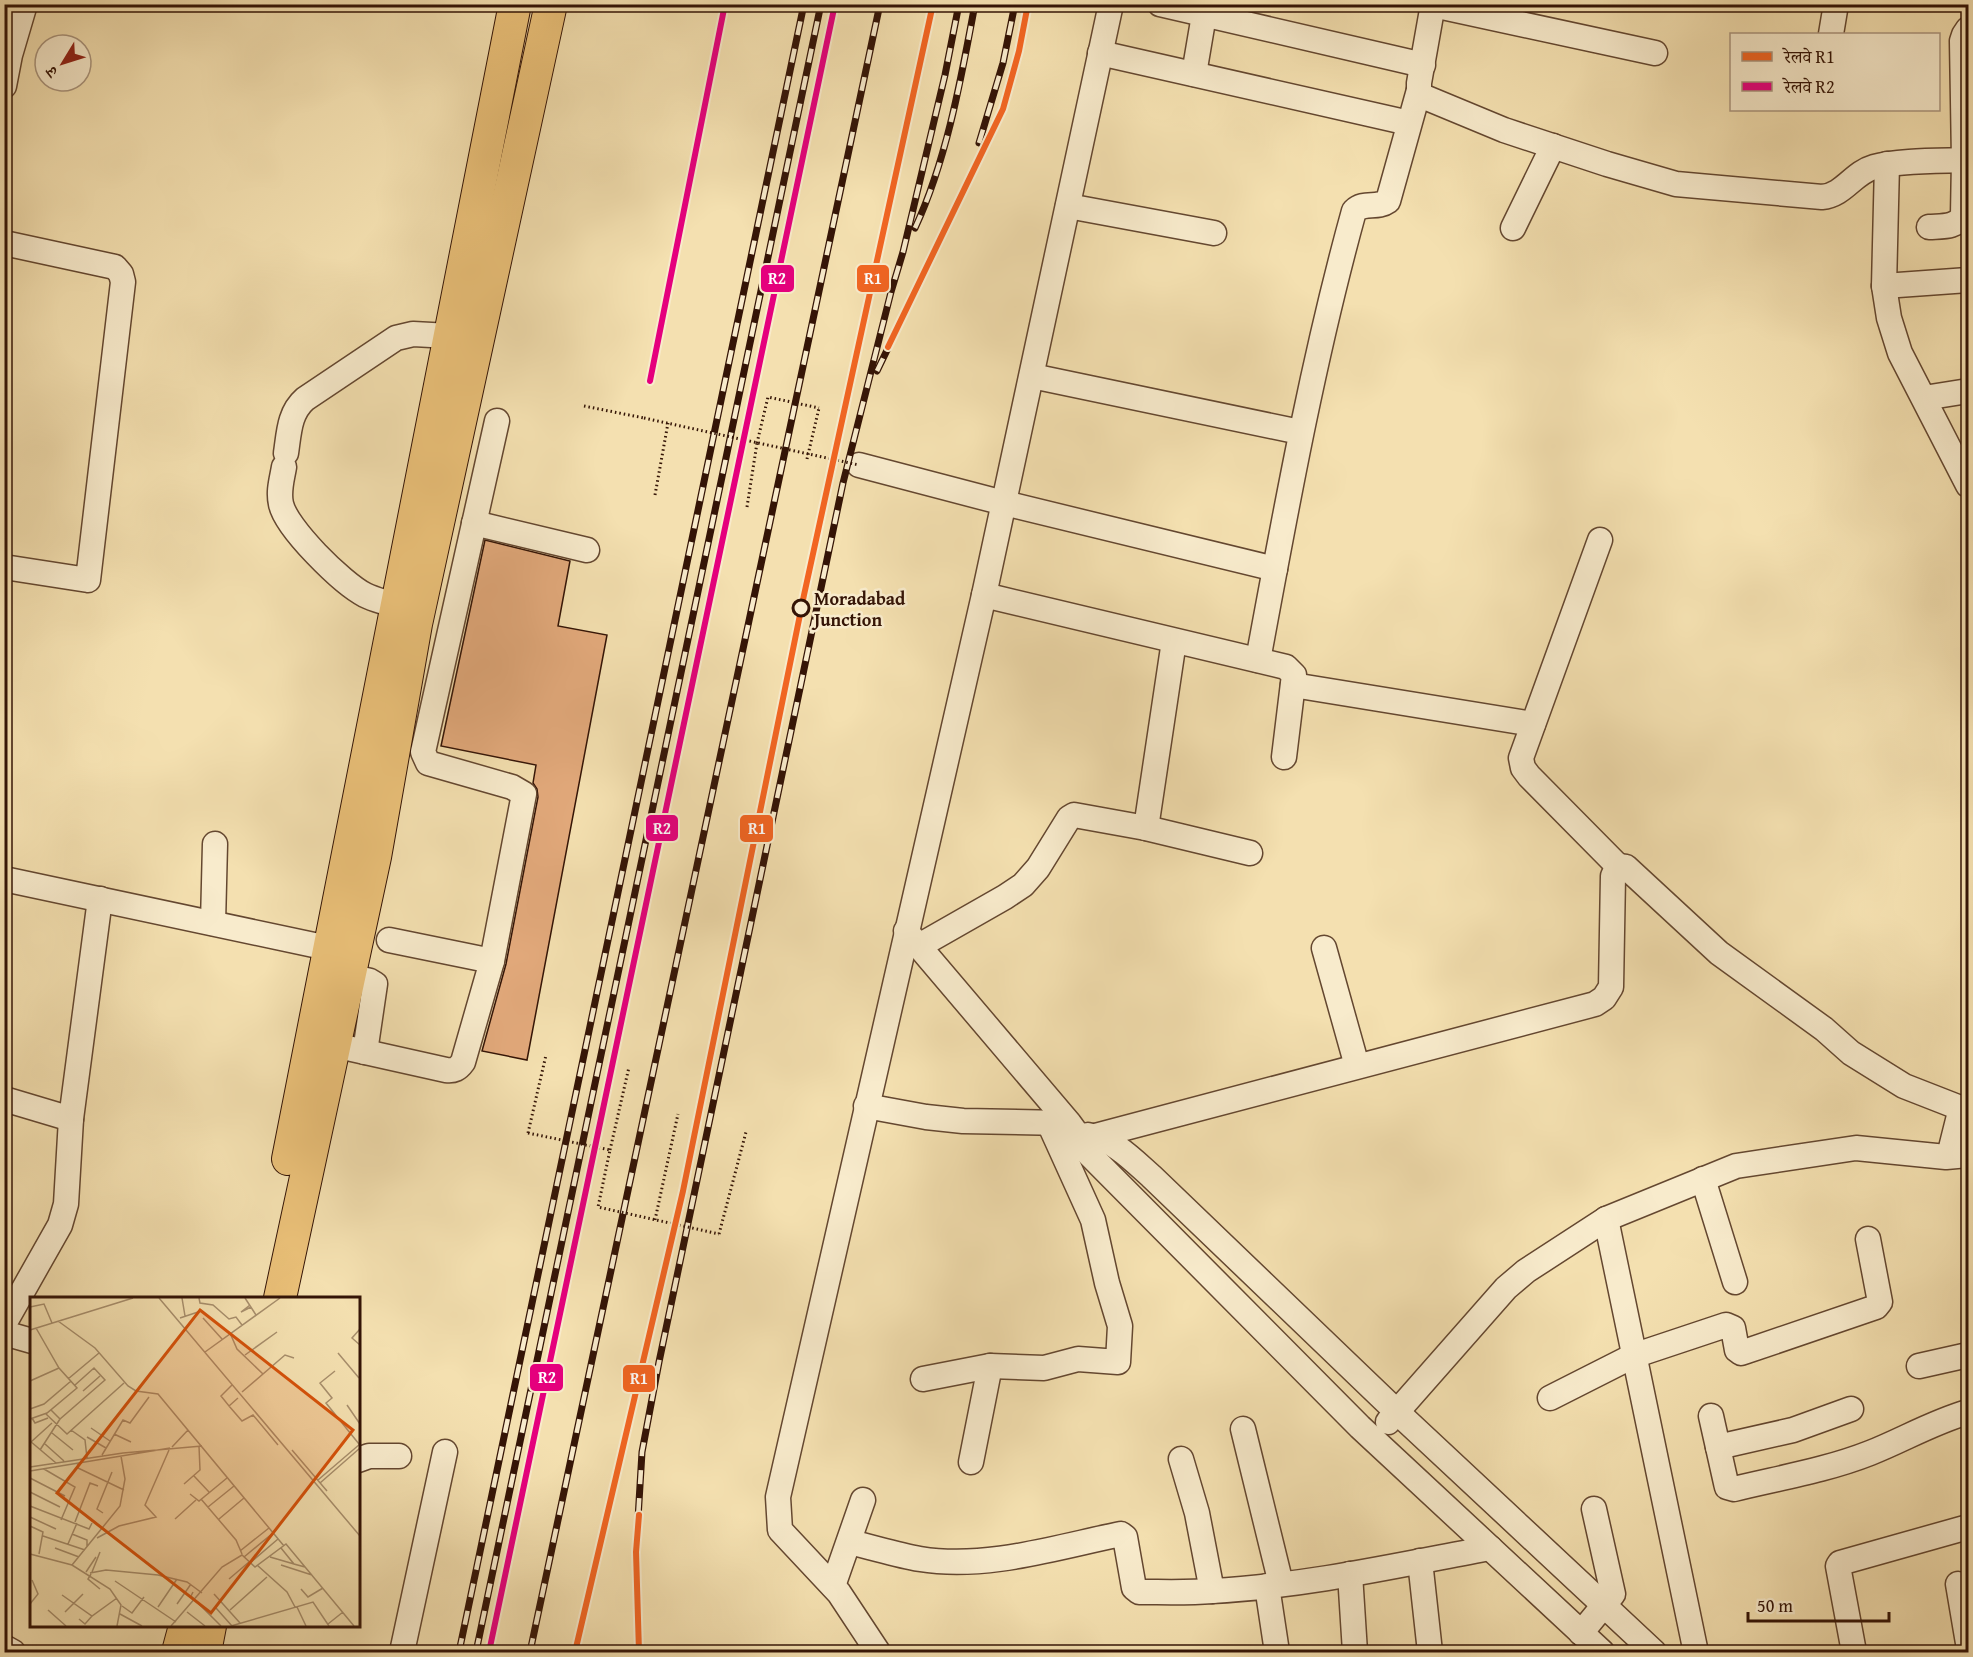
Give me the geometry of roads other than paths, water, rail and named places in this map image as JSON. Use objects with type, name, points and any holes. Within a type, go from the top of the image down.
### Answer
[{"type":"main road","points":[[261,1297],[328,948],[416,624],[453,388],[450,336],[515,4]]},
{"type":"main road","points":[[280,1297],[375,857],[379,759],[396,606],[551,4]]},
{"type":"main road","points":[[178,1653],[185,1627]]},
{"type":"main road","points":[[205,1653],[210,1627]]},
{"type":"street","points":[[4,86],[10,55],[25,4]]},
{"type":"street","points":[[878,1653],[833,1586],[780,1530],[777,1497],[866,1106],[912,938],[1111,4]]},
{"type":"street","points":[[1160,4],[1423,65]]},
{"type":"street","points":[[1831,33],[1836,4]]},
{"type":"street","points":[[1257,660],[1300,432],[1331,293],[1354,210],[1361,205],[1380,205],[1388,201],[1419,90],[1433,5],[1655,53]]},
{"type":"street","points":[[1194,74],[1204,15]]},
{"type":"street","points":[[1929,227],[1953,225],[1960,221],[1963,215],[1966,160],[1962,41],[1968,29]]},
{"type":"street","points":[[1100,53],[1409,123]]},
{"type":"street","points":[[1419,90],[1422,96],[1504,130],[1676,183],[1822,197],[1839,192],[1862,172],[1887,164],[1966,160]]},
{"type":"street","points":[[1513,228],[1553,146]]},
{"type":"street","points":[[1887,164],[1884,285],[1889,318],[1900,353],[1924,398],[1959,447],[1968,485]]},
{"type":"street","points":[[1068,206],[1214,233]]},
{"type":"street","points":[[4,243],[115,267],[121,274],[123,282],[88,580],[4,567]]},
{"type":"street","points":[[1884,285],[1968,280]]},
{"type":"street","points":[[396,606],[366,595],[348,584],[328,566],[288,520],[281,506],[279,492],[292,415],[305,399],[396,338],[413,334],[450,336]]},
{"type":"street","points":[[1032,376],[1300,432]]},
{"type":"street","points":[[1924,398],[1968,391]]},
{"type":"street","points":[[334,1045],[446,1070],[459,1068],[464,1062],[492,961],[524,794],[512,787],[428,763],[423,752],[497,421]]},
{"type":"street","points":[[859,465],[1275,569]]},
{"type":"street","points":[[474,523],[587,550]]},
{"type":"street","points":[[1374,1439],[1506,1288],[1526,1271],[1606,1219],[1736,1166],[1856,1148],[1959,1156],[1965,1109],[1904,1086],[1851,1053],[1824,1029],[1719,953],[1626,867],[1618,866],[1523,768],[1521,758],[1600,540]]},
{"type":"street","points":[[984,596],[1286,667],[1294,675],[1284,757]]},
{"type":"street","points":[[1146,828],[1174,641]]},
{"type":"street","points":[[1293,685],[1533,724]]},
{"type":"street","points":[[912,938],[1005,897],[1023,885],[1038,868],[1069,818],[1074,814],[1146,828],[1250,853]]},
{"type":"street","points":[[213,924],[215,844]]},
{"type":"street","points":[[866,1106],[926,1118],[1072,1129],[1357,1066],[1579,1009],[1604,998],[1611,987],[1613,876],[1618,866]]},
{"type":"street","points":[[4,879],[328,948]]},
{"type":"street","points":[[4,1324],[60,1225],[66,1204],[71,1119],[100,899]]},
{"type":"street","points":[[912,938],[1072,1129],[1084,1149],[1374,1439],[1490,1548],[1585,1644],[1613,1591],[1594,1509]]},
{"type":"street","points":[[389,940],[492,961]]},
{"type":"street","points":[[1324,948],[1357,1066]]},
{"type":"street","points":[[349,976],[375,984],[365,1052]]},
{"type":"street","points":[[4,1099],[71,1119]]},
{"type":"street","points":[[923,1379],[990,1366],[1044,1368],[1073,1360],[1115,1364],[1119,1361],[1120,1326],[1107,1283],[1072,1129]]},
{"type":"street","points":[[1072,1129],[1113,1145],[1151,1176],[1397,1412],[1654,1653]]},
{"type":"street","points":[[1702,1179],[1735,1282]]},
{"type":"street","points":[[1606,1219],[1695,1648],[1693,1653]]},
{"type":"street","points":[[1550,1398],[1633,1356],[1726,1325],[1733,1328],[1737,1350],[1741,1353],[1876,1307],[1880,1302],[1868,1239]]},
{"type":"street","points":[[4,1333],[30,1340]]},
{"type":"street","points":[[1919,1366],[1968,1355]]},
{"type":"street","points":[[970,1462],[990,1366]]},
{"type":"street","points":[[1718,1447],[1793,1430],[1851,1409]]},
{"type":"street","points":[[1711,1416],[1727,1487],[1734,1489],[1854,1459],[1931,1425],[1968,1412]]},
{"type":"street","points":[[1243,1429],[1274,1585],[1277,1653]]},
{"type":"street","points":[[402,1653],[444,1452]]},
{"type":"street","points":[[360,1459],[369,1456],[399,1456]]},
{"type":"street","points":[[1181,1459],[1197,1513],[1212,1592]]},
{"type":"street","points":[[833,1586],[863,1500]]},
{"type":"street","points":[[1854,1653],[1838,1566],[1840,1563],[1968,1527]]},
{"type":"street","points":[[849,1542],[921,1560],[962,1562],[1009,1557],[1120,1534],[1125,1537],[1134,1588],[1138,1593],[1212,1592],[1274,1585],[1350,1574],[1490,1548]]},
{"type":"street","points":[[1420,1561],[1430,1653]]},
{"type":"street","points":[[1350,1574],[1355,1653]]},
{"type":"street","points":[[1958,1584],[1968,1643]]},
{"type":"street","points":[[4,1647],[13,1653]]},
{"type":"railway","points":[[650,381],[725,4]]},
{"type":"railway","points":[[459,1652],[804,4]]},
{"type":"railway","points":[[476,1652],[821,4]]},
{"type":"railway","points":[[489,1652],[835,4]]},
{"type":"railway","points":[[530,1652],[880,4]]},
{"type":"railway","points":[[639,1652],[636,1552],[642,1452],[659,1362],[843,483],[903,252],[945,75],[959,4]]},
{"type":"railway","points":[[915,228],[944,147],[975,4]]},
{"type":"railway","points":[[979,143],[1003,63],[1015,4]]},
{"type":"railway","points":[[877,371],[1003,109],[1019,51],[1028,4]]},
{"type":"rail line","name":"R2","points":[[650,381],[725,4]]},
{"type":"rail line","name":"R2","points":[[489,1652],[835,4]]},
{"type":"rail line","name":"R1","points":[[575,1652],[683,1191],[804,595],[933,4]]},
{"type":"rail line","name":"R1","points":[[888,347],[1003,109],[1019,51],[1028,4]]},
{"type":"rail line","name":"R1","points":[[639,1515],[636,1552],[639,1652]]},
{"type":"place","name":"Moradabad Junction","points":[[801,608]]}]
